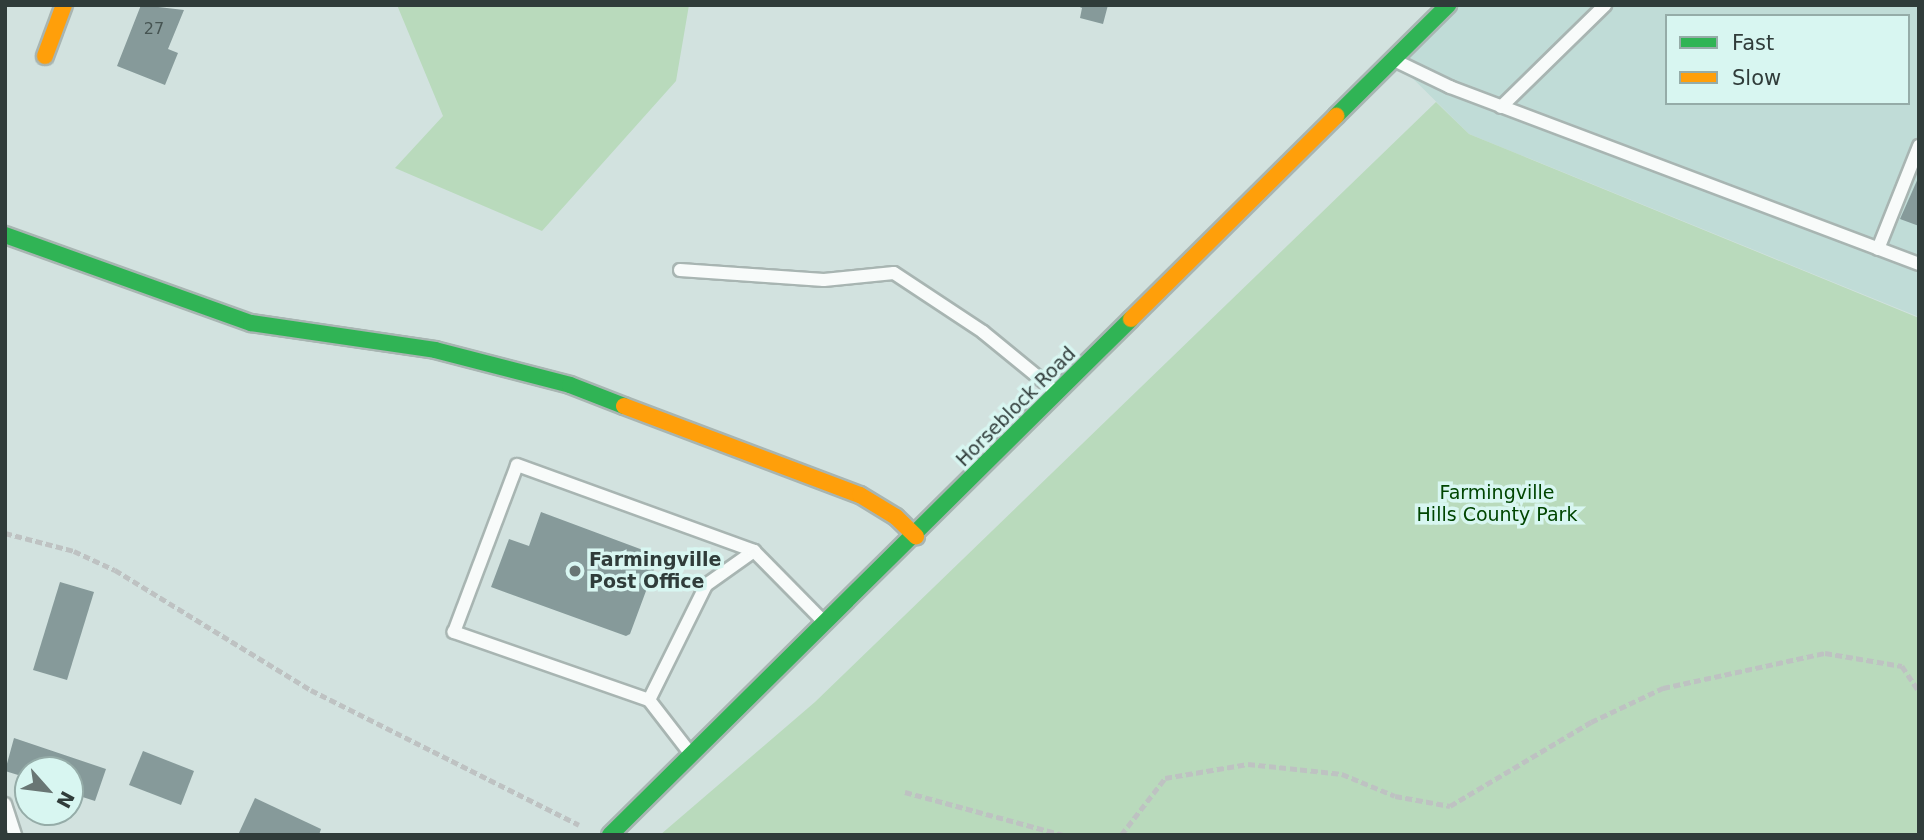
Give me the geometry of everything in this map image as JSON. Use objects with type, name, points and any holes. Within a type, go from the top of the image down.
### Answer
[{"type":"main road","points":[[45,56],[64,5]]},
{"type":"main road","name":"Horseblock Road","points":[[610,835],[694,757],[1448,5]]},
{"type":"main road","points":[[5,235],[251,323],[435,350],[570,385],[860,495],[896,517],[916,536]]},
{"type":"lane","points":[[1501,107],[1605,5]]},
{"type":"lane","points":[[1393,59],[1501,107],[1919,264]]},
{"type":"lane","points":[[1878,249],[1919,146]]},
{"type":"lane","points":[[680,270],[824,280],[894,273],[983,332],[1058,394]]},
{"type":"lane","points":[[694,757],[649,700],[454,632],[517,465],[754,551],[827,625]]},
{"type":"lane","points":[[649,700],[706,585],[754,551]]},
{"type":"lane","points":[[5,804],[15,835]]},
{"type":"path","points":[[5,533],[74,551],[115,570],[311,690],[585,828]]},
{"type":"path","points":[[1121,835],[1165,778],[1248,764],[1342,774],[1395,796],[1450,806],[1591,722],[1663,688],[1825,653],[1902,666],[1919,691]]},
{"type":"path","points":[[905,792],[1063,835]]},
{"type":"shaded area","points":[[1448,5],[1919,5],[1919,317],[1469,134],[1393,59]]},
{"type":"green space","points":[[397,5],[689,5],[676,81],[542,231],[395,168],[443,116]]},
{"type":"green space","name":"Farmingville Hills County Park","points":[[1436,102],[1469,134],[1919,318],[1919,835],[660,835],[815,702]]},
{"type":"building","points":[[141,5],[184,10],[168,49],[178,53],[165,85],[117,66]]},
{"type":"building","points":[[1075,5],[1108,5],[1103,24],[1080,18],[1082,8]]},
{"type":"building","points":[[1919,176],[1919,226],[1900,219]]},
{"type":"building","name":"Farmingville Post Office","points":[[541,512],[659,556],[630,634],[626,636],[491,587],[509,539],[529,546]]},
{"type":"building","points":[[60,582],[94,592],[67,680],[33,670]]},
{"type":"building","points":[[14,738],[67,756],[14,756],[14,774],[5,771]]},
{"type":"building","points":[[143,751],[194,771],[181,805],[129,785]]},
{"type":"building","points":[[84,762],[106,769],[95,801],[84,797]]},
{"type":"building","points":[[255,798],[321,829],[319,835],[238,835]]},
{"type":"traffic: fast","points":[[1336,116],[1448,5]]},
{"type":"traffic: fast","points":[[5,235],[251,323],[435,350],[570,385],[624,406]]},
{"type":"traffic: fast","points":[[610,835],[1131,319]]},
{"type":"traffic: slow","points":[[45,56],[64,5]]},
{"type":"traffic: slow","points":[[1131,319],[1336,116]]},
{"type":"traffic: slow","points":[[624,406],[860,495],[896,517],[916,536]]},
{"type":"place","name":"Farmingville Post Office","points":[[575,571]]}]
